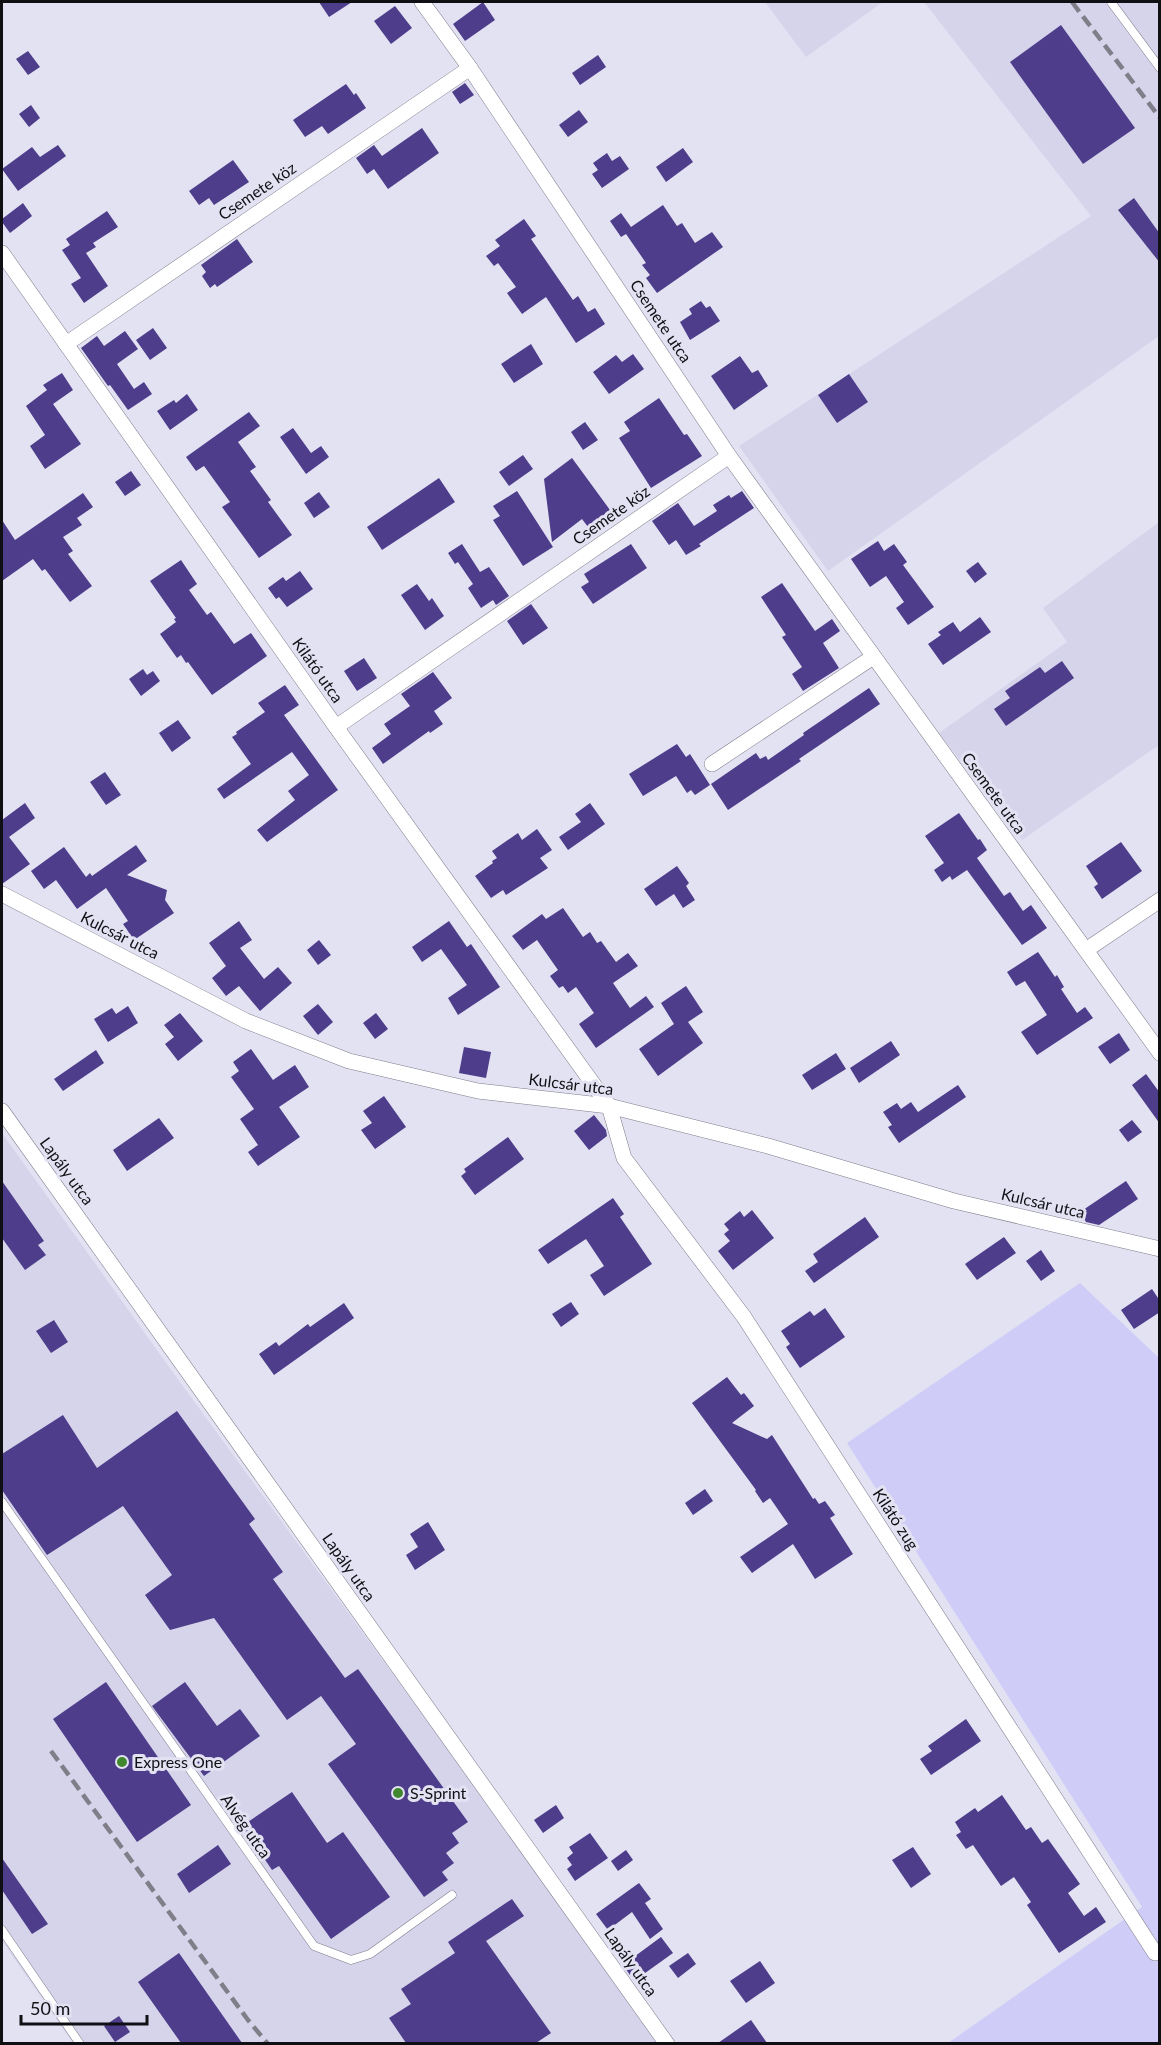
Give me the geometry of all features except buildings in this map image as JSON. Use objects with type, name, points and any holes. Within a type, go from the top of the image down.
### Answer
[{"type":"street","name":"Csemete utca","points":[[423,2],[470,68],[729,456],[1160,1053]]},
{"type":"street","name":"Csemete köz","points":[[66,344],[470,68]]},
{"type":"street","name":"Kilátó utca","points":[[2,253],[336,727],[609,1106]]},
{"type":"street","name":"Csemete köz","points":[[336,727],[729,456]]},
{"type":"street","points":[[712,764],[873,657]]},
{"type":"street","name":"Kulcsár utca","points":[[2,894],[246,1020],[349,1061],[478,1091],[609,1106],[768,1146],[954,1201],[1160,1249]]},
{"type":"street","points":[[1086,950],[1160,900]]},
{"type":"street","name":"Kilátó zug","points":[[609,1106],[624,1158],[744,1317],[1155,1953]]},
{"type":"street","name":"Lapály utca","points":[[2,1111],[667,2043]]},
{"type":"lane","points":[[1111,2],[1160,68]]},
{"type":"lane","name":"Alvég utca","points":[[2,1502],[314,1946],[351,1960],[370,1954],[452,1895]]},
{"type":"lane","points":[[2,1930],[80,2043]]},
{"type":"shaded area","points":[[765,2],[883,2],[806,57]]},
{"type":"shaded area","points":[[924,2],[1159,2],[1159,336],[828,571],[739,446],[1091,216]]},
{"type":"shaded area","points":[[1159,522],[1159,745],[1022,840],[939,733],[1067,642],[1043,608]]},
{"type":"shaded area","points":[[2,1133],[169,1367],[662,2043],[73,2043],[2,1941]]},
{"type":"shaded area","points":[[1080,1283],[1159,1358],[1159,2043],[948,2043],[1142,1907],[847,1443]]},
{"type":"railway","points":[[1072,2],[1160,118]]},
{"type":"railway","points":[[51,1751],[268,2044]]},
{"type":"place","name":"Express One","points":[[122,1762]]},
{"type":"place","name":"S-Sprint","points":[[398,1793]]}]
